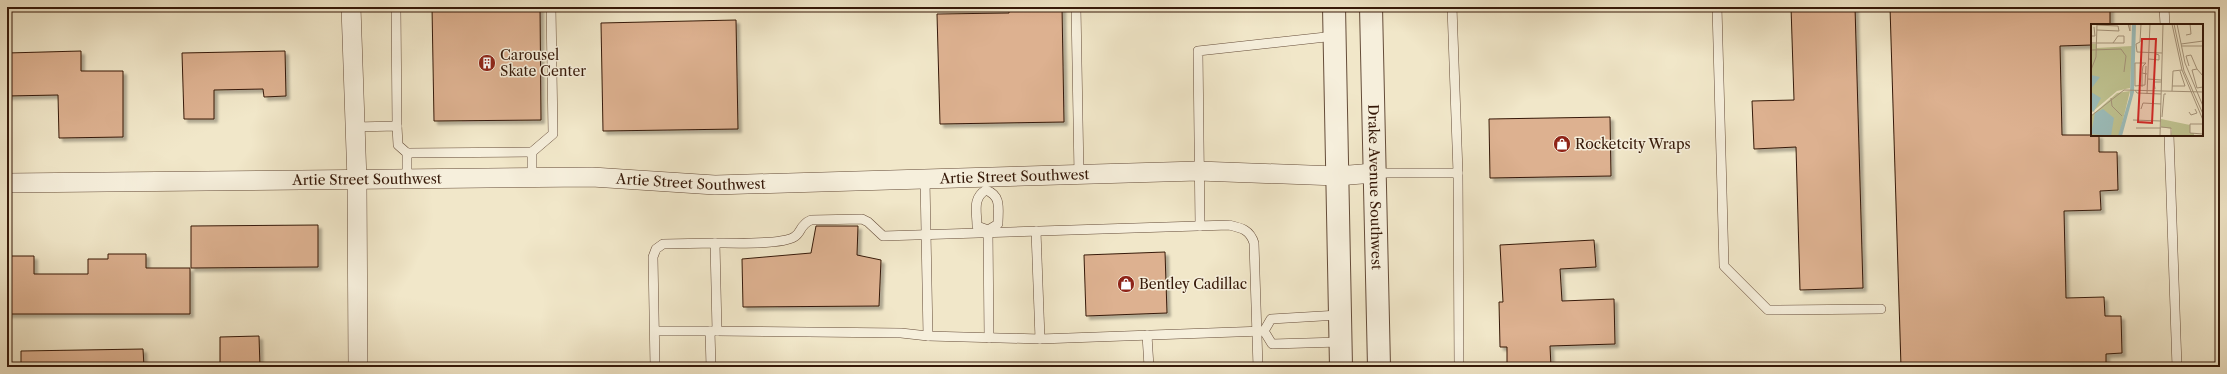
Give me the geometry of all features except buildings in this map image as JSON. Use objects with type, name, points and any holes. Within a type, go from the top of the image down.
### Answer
[{"type":"street","points":[[351,7],[357,180],[358,367]]},
{"type":"street","points":[[1334,7],[1340,367]]},
{"type":"street","name":"Drake Avenue Southwest","points":[[1371,7],[1379,367]]},
{"type":"street","name":"Artie Street Southwest","points":[[7,183],[592,177],[715,186],[925,180],[986,184],[1080,175],[1198,171],[1337,176],[1374,173]]},
{"type":"lane","points":[[396,7],[398,145],[407,153],[532,152],[553,134],[551,7]]},
{"type":"lane","points":[[1076,7],[1080,175]]},
{"type":"lane","points":[[1452,7],[1458,173],[1459,367]]},
{"type":"lane","points":[[1717,7],[1724,266],[1768,310],[1881,308]]},
{"type":"lane","points":[[2164,7],[2165,24]]},
{"type":"lane","points":[[1200,226],[1198,171],[1198,51],[1335,36]]},
{"type":"lane","points":[[355,127],[397,126]]},
{"type":"lane","points":[[2169,136],[2177,367]]},
{"type":"lane","points":[[532,152],[532,178]]},
{"type":"lane","points":[[407,153],[407,180]]},
{"type":"lane","points":[[1374,173],[1458,173]]},
{"type":"lane","points":[[925,180],[928,336]]},
{"type":"lane","points":[[986,184],[998,198],[998,224],[988,231],[977,226],[976,199],[986,184]]},
{"type":"lane","points":[[655,367],[653,257],[656,249],[663,244],[786,240],[797,235],[804,223],[811,220],[862,219],[868,222],[882,236],[988,231],[1229,225],[1241,227],[1252,236],[1254,243],[1260,331],[1258,367]]},
{"type":"lane","points":[[988,231],[989,338]]},
{"type":"lane","points":[[1036,231],[1040,339]]},
{"type":"lane","points":[[711,367],[714,331],[714,243]]},
{"type":"lane","points":[[655,331],[900,333],[928,336],[1040,339],[1260,331],[1271,319],[1339,315]]},
{"type":"lane","points":[[1260,331],[1272,344],[1340,342]]},
{"type":"lane","points":[[1148,335],[1149,367]]},
{"type":"place","name":"Carousel Skate Center","points":[[487,63]]},
{"type":"place","name":"Rocketcity Wraps","points":[[1562,144]]},
{"type":"place","name":"Bentley Cadillac","points":[[1126,284]]}]
